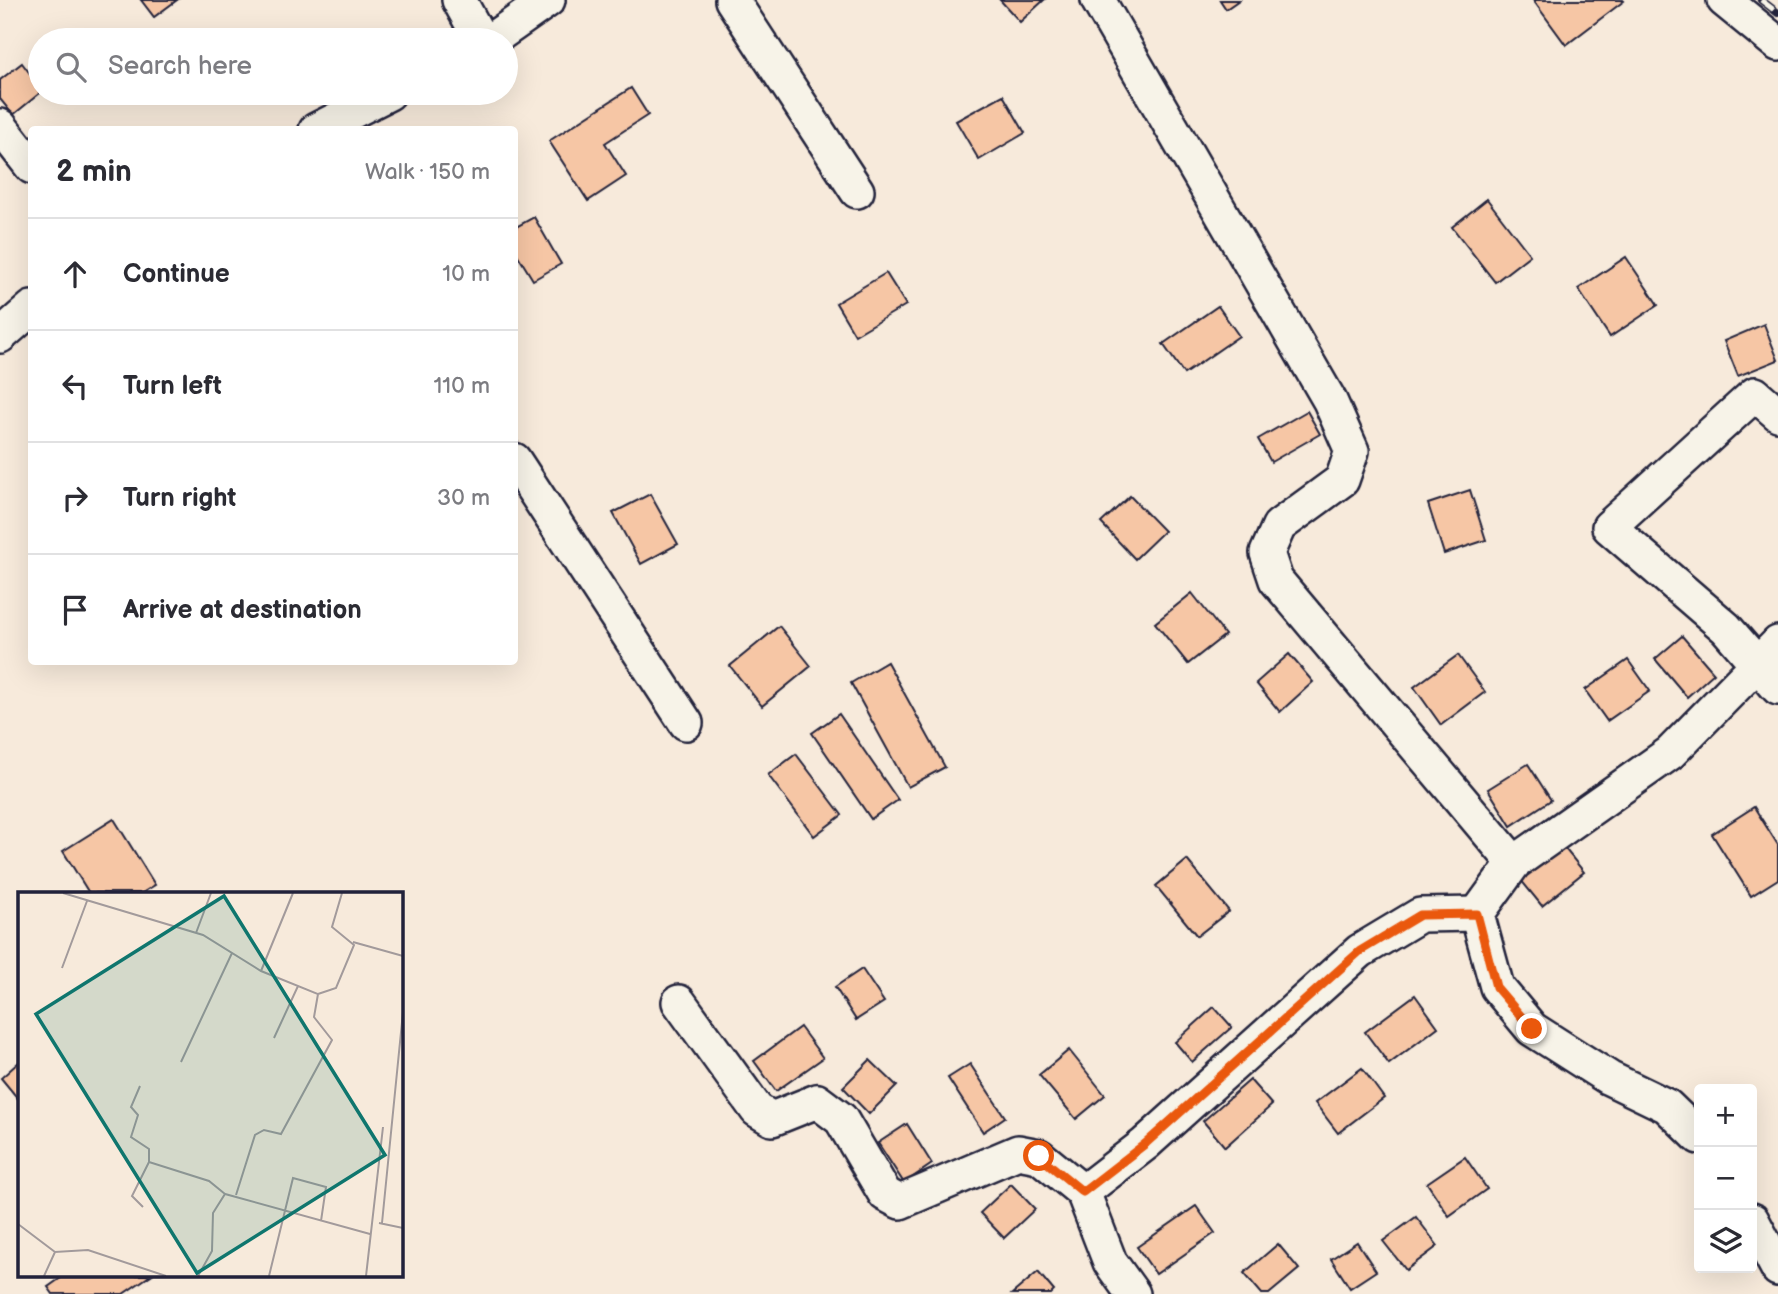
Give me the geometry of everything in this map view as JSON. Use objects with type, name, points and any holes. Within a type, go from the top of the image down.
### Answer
[{"type":"street","points":[[459,0],[474,28]]},
{"type":"street","points":[[508,28],[548,0]]},
{"type":"street","points":[[732,0],[857,191]]},
{"type":"street","points":[[1098,0],[1331,401],[1352,452],[1342,480],[1279,526],[1268,553],[1276,580],[1514,863]]},
{"type":"street","points":[[1724,0],[1778,44]]},
{"type":"street","points":[[324,126],[365,105]]},
{"type":"street","points":[[0,126],[28,162]]},
{"type":"street","points":[[0,336],[28,312]]},
{"type":"street","points":[[1477,914],[1514,863],[1670,753],[1771,665],[1609,527],[1755,394],[1778,414]]},
{"type":"street","points":[[518,466],[686,723]]},
{"type":"street","points":[[1477,914],[1496,987],[1532,1029],[1609,1078],[1667,1106],[1694,1132]]},
{"type":"street","points":[[1083,1192],[1145,1144],[1360,951],[1420,915],[1477,914]]},
{"type":"street","points":[[679,1002],[757,1110],[772,1119],[817,1101],[841,1119],[886,1194],[900,1202],[1018,1152],[1039,1156],[1083,1192],[1110,1262],[1133,1294]]},
{"type":"street","points":[[1757,1229],[1778,1269]]},
{"type":"building","points":[[141,0],[177,0],[154,17]]},
{"type":"building","points":[[1000,0],[1044,0],[1020,22]]},
{"type":"building","points":[[1220,0],[1239,0],[1226,9]]},
{"type":"building","points":[[1533,0],[1623,0],[1624,1],[1566,45]]},
{"type":"building","points":[[22,63],[28,71],[28,103],[13,115],[0,99],[0,80]]},
{"type":"building","points":[[631,88],[648,115],[605,143],[626,176],[588,201],[549,141]]},
{"type":"building","points":[[1003,95],[1025,133],[979,160],[956,121]]},
{"type":"building","points":[[1487,199],[1530,255],[1495,282],[1452,227]]},
{"type":"building","points":[[534,217],[561,264],[533,280],[518,256],[518,226]]},
{"type":"building","points":[[1626,257],[1658,305],[1610,337],[1578,289]]},
{"type":"building","points":[[886,273],[906,305],[855,335],[836,303]]},
{"type":"building","points":[[1218,306],[1239,336],[1184,374],[1163,344]]},
{"type":"building","points":[[1764,324],[1778,360],[1738,376],[1724,341]]},
{"type":"building","points":[[1307,411],[1320,434],[1271,462],[1258,439]]},
{"type":"building","points":[[1470,490],[1486,540],[1444,554],[1428,504]]},
{"type":"building","points":[[650,494],[678,544],[641,564],[613,513]]},
{"type":"building","points":[[1130,496],[1164,531],[1135,559],[1101,523]]},
{"type":"building","points":[[1192,593],[1225,635],[1188,664],[1155,623]]},
{"type":"building","points":[[779,626],[811,666],[762,706],[730,666]]},
{"type":"building","points":[[1682,636],[1714,673],[1687,697],[1655,659]]},
{"type":"building","points":[[1289,654],[1313,682],[1280,712],[1256,683]]},
{"type":"building","points":[[1458,655],[1485,692],[1441,725],[1414,687]]},
{"type":"building","points":[[1628,660],[1650,691],[1607,721],[1585,690]]},
{"type":"building","points":[[887,662],[945,767],[908,787],[851,683]]},
{"type":"building","points":[[839,714],[898,800],[871,819],[812,733]]},
{"type":"building","points":[[796,754],[842,815],[814,836],[768,775]]},
{"type":"building","points":[[1528,764],[1551,800],[1511,826],[1488,789]]},
{"type":"building","points":[[1754,807],[1778,845],[1778,879],[1751,896],[1712,834]]},
{"type":"building","points":[[114,819],[155,885],[144,892],[88,892],[63,851]]},
{"type":"building","points":[[1562,845],[1584,872],[1542,906],[1520,879]]},
{"type":"building","points":[[1187,860],[1229,911],[1197,936],[1156,886]]},
{"type":"building","points":[[862,969],[884,1002],[856,1020],[835,987]]},
{"type":"building","points":[[1415,995],[1438,1027],[1389,1064],[1365,1032]]},
{"type":"building","points":[[1214,1007],[1232,1027],[1192,1062],[1175,1042]]},
{"type":"building","points":[[800,1027],[823,1058],[776,1091],[754,1061]]},
{"type":"building","points":[[1069,1050],[1105,1095],[1076,1119],[1039,1075]]},
{"type":"building","points":[[870,1060],[897,1086],[869,1114],[843,1087]]},
{"type":"building","points":[[18,1063],[18,1099],[1,1078]]},
{"type":"building","points":[[970,1064],[1005,1117],[983,1132],[948,1078]]},
{"type":"building","points":[[1362,1068],[1384,1098],[1338,1133],[1315,1103]]},
{"type":"building","points":[[1250,1080],[1272,1105],[1225,1147],[1203,1121]]},
{"type":"building","points":[[907,1124],[932,1164],[904,1183],[878,1143]]},
{"type":"building","points":[[1465,1157],[1487,1189],[1449,1216],[1427,1183]]},
{"type":"building","points":[[1011,1184],[1035,1209],[1004,1238],[980,1213]]},
{"type":"building","points":[[1196,1206],[1215,1233],[1156,1274],[1137,1247]]},
{"type":"building","points":[[1416,1217],[1438,1246],[1406,1270],[1383,1241]]},
{"type":"building","points":[[1357,1242],[1376,1271],[1350,1288],[1331,1259]]},
{"type":"building","points":[[1278,1244],[1299,1269],[1269,1294],[1262,1294],[1244,1273]]},
{"type":"building","points":[[1038,1272],[1054,1291],[1051,1294],[1012,1294]]},
{"type":"building","points":[[64,1276],[150,1276],[123,1294],[53,1294],[48,1287]]},
{"type":"railway","points":[[1761,0],[1778,13]]},
{"type":"route","points":[[1039,1156],[1083,1192],[1145,1144],[1360,951],[1420,915],[1477,914],[1496,987],[1532,1029]]}]
